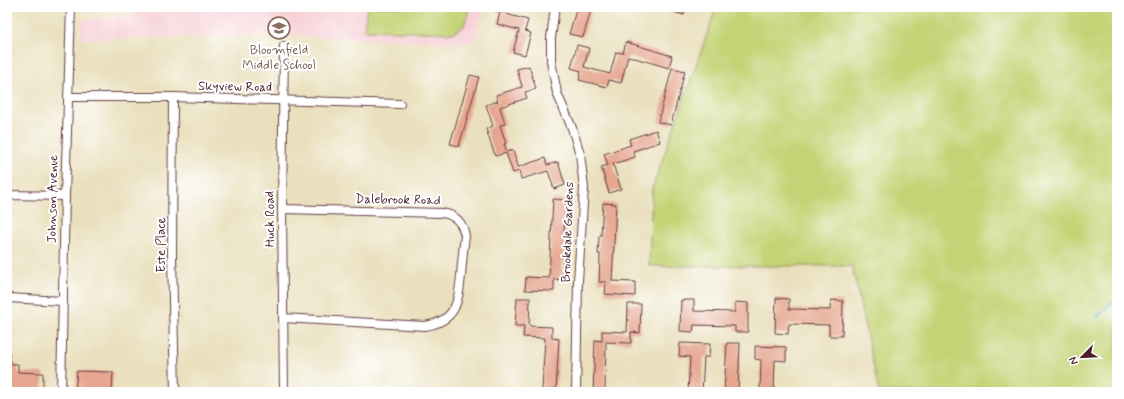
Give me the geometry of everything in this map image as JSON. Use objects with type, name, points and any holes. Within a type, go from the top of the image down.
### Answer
[{"type":"street","name":"Johnson Avenue","points":[[61,392],[71,7]]},
{"type":"street","name":"Brookdale Gardens","points":[[554,7],[551,38],[551,61],[557,93],[572,128],[580,154],[584,188],[578,282],[576,392]]},
{"type":"street","name":"Huck Road","points":[[284,46],[282,209],[284,392]]},
{"type":"street","name":"Skyview Road","points":[[68,97],[173,97],[400,104]]},
{"type":"street","name":"Este Place","points":[[173,97],[172,256],[175,392]]},
{"type":"street","points":[[7,195],[65,196]]},
{"type":"street","name":"Dalebrook Road","points":[[282,209],[450,214],[456,217],[461,223],[465,236],[458,299],[451,312],[440,322],[433,325],[418,326],[283,318]]},
{"type":"street","points":[[7,298],[63,301]]},
{"type":"shaded area","name":"Bloomfield Middle School","points":[[132,7],[485,7],[473,43],[286,35],[80,39],[81,20],[132,16]]},
{"type":"green space","points":[[367,7],[470,7],[464,26],[453,33],[364,30]]},
{"type":"green space","points":[[716,7],[1117,7],[1117,392],[879,392],[852,266],[649,266],[652,189]]},
{"type":"building","points":[[495,7],[508,7],[506,14],[528,20],[525,31],[531,33],[525,55],[513,52],[519,30],[497,24],[500,12],[495,11]]},
{"type":"building","points":[[577,7],[592,7],[583,37],[569,34]]},
{"type":"building","points":[[655,7],[686,7],[684,15]]},
{"type":"building","points":[[626,42],[672,56],[669,68],[628,56],[621,83],[609,80],[607,87],[579,80],[581,71],[571,68],[577,45],[589,48],[584,67],[610,74],[616,52],[623,53]]},
{"type":"building","points":[[529,66],[536,89],[525,92],[527,98],[500,107],[505,124],[500,125],[507,152],[513,150],[518,167],[545,158],[547,165],[558,162],[565,185],[554,189],[548,171],[521,179],[519,171],[513,173],[506,153],[495,156],[486,129],[493,126],[486,105],[498,101],[496,95],[522,87],[517,69]]},
{"type":"building","points":[[672,68],[685,71],[671,125],[658,122]]},
{"type":"building","points":[[470,75],[479,77],[459,146],[450,144]]},
{"type":"building","points":[[656,130],[660,142],[633,151],[635,157],[613,164],[621,189],[609,193],[601,167],[608,165],[604,154],[631,145],[629,139]]},
{"type":"building","points":[[553,199],[566,200],[564,233],[567,233],[566,252],[563,252],[562,280],[554,279],[554,291],[525,290],[526,277],[549,278]]},
{"type":"building","points":[[603,203],[616,204],[612,281],[635,282],[635,296],[605,294],[606,282],[599,282],[600,254],[598,254],[599,236],[601,236]]},
{"type":"building","points":[[517,298],[530,298],[529,326],[552,327],[552,338],[559,339],[556,391],[542,390],[545,338],[523,337],[524,326],[515,326]]},
{"type":"building","points":[[776,298],[789,299],[789,309],[830,310],[831,300],[843,301],[842,336],[829,336],[829,325],[789,324],[788,334],[775,333]]},
{"type":"building","points":[[681,300],[694,300],[694,311],[735,312],[735,302],[748,303],[748,332],[735,332],[735,326],[694,325],[693,332],[680,331]]},
{"type":"building","points":[[628,304],[641,304],[640,333],[631,332],[631,343],[606,342],[605,392],[593,392],[595,340],[602,341],[602,331],[627,332]]},
{"type":"building","points":[[680,343],[710,344],[709,357],[704,357],[702,392],[688,392],[690,357],[679,356]]},
{"type":"building","points":[[727,343],[740,343],[738,392],[724,392]]},
{"type":"building","points":[[755,346],[786,347],[786,361],[775,360],[774,392],[760,392],[761,360],[755,359]]},
{"type":"building","points":[[7,353],[10,354],[11,364],[18,364],[18,372],[43,373],[43,392],[7,392]]},
{"type":"building","points":[[77,371],[113,372],[112,392],[75,392]]},
{"type":"waterway","points":[[1097,317],[1111,303],[1117,302]]},
{"type":"place","name":"Bloomfield Middle School","points":[[279,28]]}]
